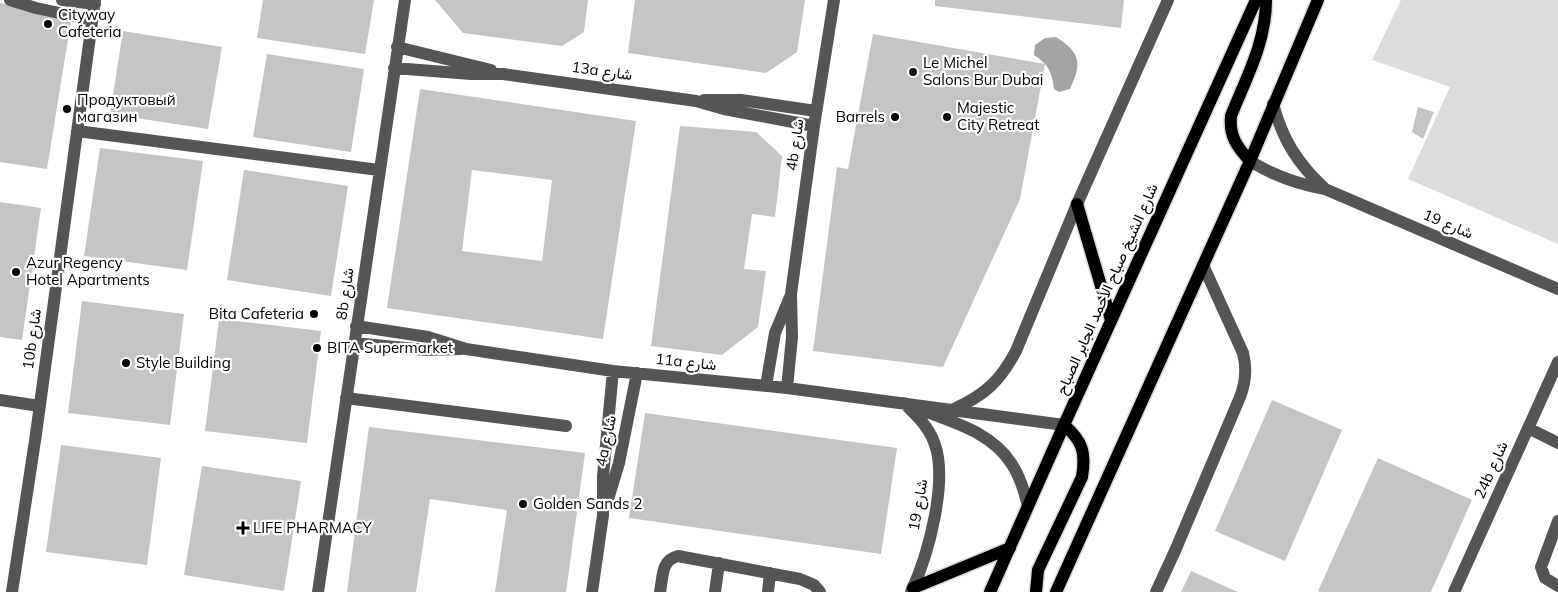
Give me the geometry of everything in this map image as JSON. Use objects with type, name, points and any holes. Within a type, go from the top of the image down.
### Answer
[{"type":"main road","name":"شارع الشيخ صباح الأحمد الجابر الصباح","points":[[990,592],[1256,0]]},
{"type":"main road","points":[[1250,161],[1236,146],[1230,126],[1230,116],[1264,31],[1266,0]]},
{"type":"main road","points":[[1056,592],[1250,161],[1318,0]]},
{"type":"main road","points":[[1077,204],[1111,320]]},
{"type":"main road","points":[[1036,592],[1038,570],[1082,477],[1084,462],[1082,447],[1075,434],[1064,425]]},
{"type":"main road","points":[[912,590],[1010,548]]},
{"type":"street","points":[[10,0],[42,10],[92,20]]},
{"type":"street","points":[[62,0],[95,2]]},
{"type":"street","name":"8b شارع","points":[[318,592],[405,0]]},
{"type":"street","name":"4b شارع","points":[[787,388],[792,337],[791,294],[816,111],[834,0]]},
{"type":"street","points":[[953,409],[985,392],[998,380],[1016,351],[1077,204],[1168,0]]},
{"type":"street","name":"10b شارع","points":[[12,592],[95,2]]},
{"type":"street","name":"13a شارع","points":[[397,47],[471,64],[503,74]]},
{"type":"street","name":"13a شارع","points":[[394,68],[471,74],[503,74],[696,101],[738,112],[814,126]]},
{"type":"street","name":"13a شارع","points":[[696,101],[726,99],[816,111]]},
{"type":"street","name":"شارع 19","points":[[1274,104],[1278,123],[1286,142],[1297,160],[1325,189]]},
{"type":"street","points":[[77,131],[379,170]]},
{"type":"street","name":"شارع 19","points":[[1250,161],[1286,180],[1305,186],[1325,189],[1558,289]]},
{"type":"street","points":[[1156,592],[1240,397],[1246,376],[1246,364],[1243,353],[1203,265]]},
{"type":"street","name":"4b شارع","points":[[766,386],[775,333],[791,294]]},
{"type":"street","name":"11a شارع","points":[[356,326],[428,337],[466,349],[613,371],[787,388],[1064,425]]},
{"type":"street","name":"11a شارع","points":[[354,343],[426,350],[466,349]]},
{"type":"street","name":"24b شارع","points":[[1454,592],[1558,362]]},
{"type":"street","name":"4a شارع","points":[[592,592],[603,515],[603,476],[613,371]]},
{"type":"street","name":"4a شارع","points":[[603,515],[619,463],[637,373]]},
{"type":"street","points":[[346,398],[566,426]]},
{"type":"street","points":[[0,400],[39,406]]},
{"type":"street","name":"شارع 19","points":[[904,403],[922,420],[934,442],[940,467],[939,492],[928,543],[912,590]]},
{"type":"street","name":"11a شارع","points":[[904,403],[978,432],[996,446],[1011,462],[1021,483],[1028,506]]},
{"type":"street","points":[[1528,428],[1558,443]]},
{"type":"street","points":[[1558,521],[1541,567],[1545,578],[1558,586]]},
{"type":"street","points":[[660,592],[665,565],[678,556],[807,581],[820,592]]},
{"type":"street","points":[[715,592],[719,564]]},
{"type":"street","points":[[768,592],[770,573]]},
{"type":"shaded area","points":[[1401,0],[1558,0],[1558,244],[1408,179],[1450,87],[1372,60]]},
{"type":"shaded area","points":[[1056,37],[1070,48],[1077,59],[1076,72],[1070,89],[1059,92],[1054,89],[1052,78],[1046,65],[1034,55],[1035,45],[1045,38]]},
{"type":"building","points":[[263,0],[374,0],[365,54],[257,38]]},
{"type":"building","points":[[435,0],[588,0],[584,32],[562,46],[463,33]]},
{"type":"building","points":[[635,0],[805,0],[797,52],[766,73],[628,53]]},
{"type":"building","points":[[935,0],[1124,0],[1121,28],[935,6]]},
{"type":"building","points":[[0,3],[72,14],[47,169],[0,162]]},
{"type":"building","points":[[123,31],[222,47],[208,129],[110,114]]},
{"type":"building","points":[[873,34],[1045,64],[1020,199],[943,367],[813,351],[837,167],[848,169]]},
{"type":"building","points":[[267,54],[364,69],[351,152],[253,137]]},
{"type":"building","points":[[420,89],[636,121],[603,339],[387,308]],"holes":[[[472,170],[552,180],[542,261],[462,251]]]},
{"type":"building","points":[[1418,107],[1434,112],[1423,139],[1412,132]]},
{"type":"building","points":[[680,126],[756,132],[782,156],[775,217],[752,214],[744,269],[766,271],[758,327],[722,355],[651,346]]},
{"type":"building","points":[[100,148],[203,161],[187,270],[84,256]]},
{"type":"building","points":[[244,170],[348,186],[331,296],[227,280]]},
{"type":"building","name":"Azur Regency Hotel Apartments","points":[[0,202],[41,208],[22,340],[0,337]]},
{"type":"building","name":"Style Building","points":[[82,301],[184,314],[170,425],[68,413]]},
{"type":"building","points":[[219,319],[321,331],[307,443],[205,431]]},
{"type":"building","points":[[1272,400],[1342,430],[1285,561],[1215,531]]},
{"type":"building","points":[[645,413],[897,448],[881,554],[629,518]]},
{"type":"building","name":"Golden Sands 2","points":[[369,427],[585,453],[566,592],[495,592],[507,510],[430,499],[416,592],[347,592]]},
{"type":"building","points":[[61,445],[161,458],[147,565],[46,552]]},
{"type":"building","points":[[1378,458],[1472,500],[1431,592],[1320,592],[1318,591]]},
{"type":"building","name":"LIFE PHARMACY","points":[[202,466],[301,481],[284,591],[184,575]]},
{"type":"building","points":[[1191,571],[1238,592],[1181,592]]},
{"type":"place","name":"Cityway Cafeteria","points":[[48,24]]},
{"type":"place","name":"Le Michel Salons Bur Dubai","points":[[913,72]]},
{"type":"place","name":"Продуктовый магазин","points":[[67,109]]},
{"type":"place","name":"Barrels","points":[[895,117]]},
{"type":"place","name":"Majestic City Retreat","points":[[947,117]]},
{"type":"place","name":"Azur Regency Hotel Apartments","points":[[16,272]]},
{"type":"place","name":"Bita Cafeteria","points":[[314,314]]},
{"type":"place","name":"BITA Supermarket","points":[[317,348]]},
{"type":"place","name":"Style Building","points":[[126,363]]},
{"type":"place","name":"Golden Sands 2","points":[[523,504]]},
{"type":"place","name":"LIFE PHARMACY","points":[[243,528]]}]
